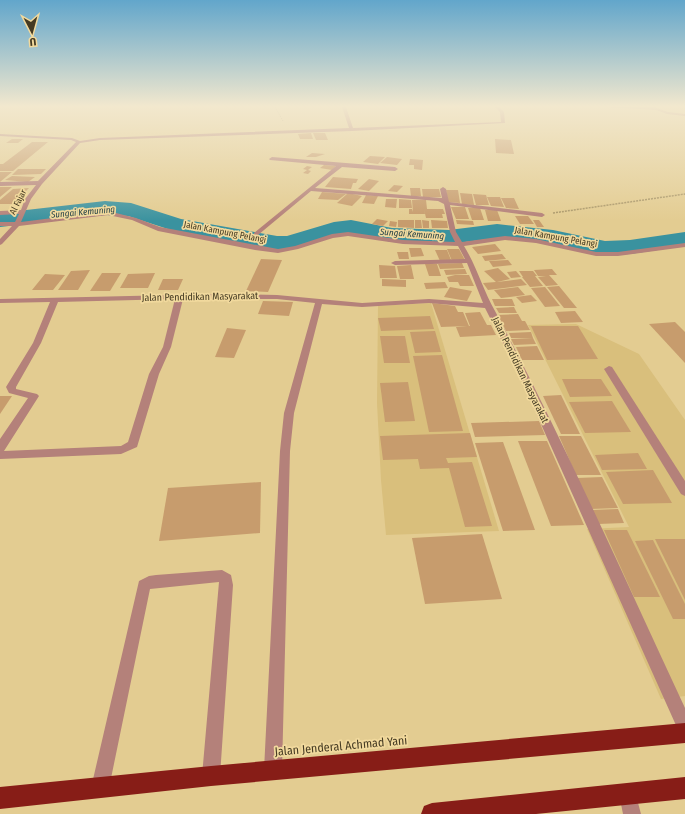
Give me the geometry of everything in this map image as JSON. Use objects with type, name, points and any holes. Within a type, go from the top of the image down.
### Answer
[{"type":"highway","name":"Jalan Jenderal Achmad Yani","points":[[0,798],[273,770],[685,733]]},
{"type":"highway","points":[[432,814],[630,804],[685,788]]},
{"type":"street","name":"Al Fajar","points":[[0,243],[17,224],[28,199],[40,183],[76,145]]},
{"type":"street","points":[[272,159],[395,169]]},
{"type":"street","points":[[256,234],[341,165]]},
{"type":"street","points":[[0,184],[40,183]]},
{"type":"street","points":[[310,189],[439,199],[446,203],[542,215]]},
{"type":"street","points":[[443,189],[454,232],[470,261],[488,306]]},
{"type":"street","points":[[0,214],[23,213]]},
{"type":"street","name":"Jalan Kampung Pelangi","points":[[0,224],[17,224],[108,213],[134,219],[158,229],[278,251],[296,248],[332,236],[348,234],[403,242],[460,243],[504,238],[536,241],[596,254],[618,254],[685,245]]},
{"type":"street","points":[[395,264],[470,261]]},
{"type":"street","points":[[0,455],[121,450],[128,448],[133,444],[154,374],[167,347],[180,297]]},
{"type":"street","name":"Jalan Pendidikan Masyarakat","points":[[0,301],[180,297],[277,297],[362,304],[429,301],[488,306],[527,381],[685,726]]},
{"type":"street","points":[[0,448],[34,396],[12,391],[10,388],[37,342],[55,300]]},
{"type":"street","points":[[273,770],[285,451],[289,412],[319,301]]},
{"type":"street","points":[[609,369],[685,491]]},
{"type":"street","points":[[100,788],[144,585],[156,581],[222,576],[226,579],[226,585],[211,776]]},
{"type":"path","points":[[542,215],[564,210],[685,194]]},
{"type":"shaded area","points":[[431,303],[499,531],[386,535],[381,480],[377,403],[378,306]]},
{"type":"shaded area","points":[[576,324],[639,354],[685,420],[685,696],[661,699],[587,529],[629,527],[528,325]]},
{"type":"building","points":[[28,145],[44,145],[13,171],[0,171],[0,164],[3,164]]},
{"type":"building","points":[[495,145],[512,145],[514,154],[496,153]]},
{"type":"building","points":[[312,153],[325,154],[316,157],[306,157]]},
{"type":"building","points":[[370,156],[385,157],[378,164],[363,162]]},
{"type":"building","points":[[387,157],[402,159],[397,165],[380,163]]},
{"type":"building","points":[[410,159],[423,160],[422,170],[414,169],[414,165],[409,165]]},
{"type":"building","points":[[324,165],[336,166],[332,170],[320,168]]},
{"type":"building","points":[[307,166],[312,167],[308,170],[311,171],[308,174],[303,173],[307,170],[303,169]]},
{"type":"building","points":[[18,169],[46,169],[41,174],[12,175]]},
{"type":"building","points":[[0,172],[12,172],[0,182]]},
{"type":"building","points":[[12,176],[35,177],[28,182],[5,180]]},
{"type":"building","points":[[333,177],[358,179],[356,183],[353,183],[351,189],[325,187]]},
{"type":"building","points":[[369,179],[379,181],[369,191],[358,189]]},
{"type":"building","points":[[394,185],[403,186],[397,192],[388,191]]},
{"type":"building","points":[[0,187],[12,187],[0,197]]},
{"type":"building","points":[[29,188],[13,204],[0,204],[0,200],[13,189]]},
{"type":"building","points":[[410,188],[420,188],[421,196],[411,196]]},
{"type":"building","points":[[422,189],[439,189],[441,197],[423,197]]},
{"type":"building","points":[[446,190],[458,190],[460,203],[448,202]]},
{"type":"building","points":[[322,192],[346,194],[338,200],[318,199]]},
{"type":"building","points":[[348,193],[362,196],[352,206],[337,203]]},
{"type":"building","points":[[460,193],[472,194],[474,205],[462,204]]},
{"type":"building","points":[[473,194],[486,195],[489,205],[476,205]]},
{"type":"building","points":[[366,195],[378,196],[374,204],[362,203]]},
{"type":"building","points":[[487,197],[500,197],[504,207],[491,206]]},
{"type":"building","points":[[501,198],[514,198],[519,209],[506,208]]},
{"type":"building","points":[[386,199],[397,199],[396,208],[385,207]]},
{"type":"building","points":[[399,199],[411,200],[412,208],[399,208]]},
{"type":"building","points":[[412,200],[426,200],[427,209],[443,209],[445,214],[442,214],[443,218],[426,218],[424,209],[425,214],[409,214],[409,209],[412,209],[413,212]]},
{"type":"building","points":[[451,207],[465,207],[469,219],[456,219]]},
{"type":"building","points":[[468,208],[480,208],[484,220],[472,220]]},
{"type":"building","points":[[485,210],[497,210],[501,221],[488,221]]},
{"type":"building","points":[[515,216],[528,216],[534,224],[520,224]]},
{"type":"building","points":[[377,219],[388,221],[383,226],[372,224]]},
{"type":"building","points":[[398,220],[414,220],[414,228],[398,227]]},
{"type":"building","points":[[415,220],[421,220],[422,228],[415,228]]},
{"type":"building","points":[[422,220],[429,221],[429,228],[423,228]]},
{"type":"building","points":[[431,220],[447,221],[448,228],[432,228]]},
{"type":"building","points":[[456,220],[473,221],[474,225],[457,224]]},
{"type":"building","points":[[533,220],[539,220],[544,227],[537,227]]},
{"type":"building","points":[[390,221],[397,222],[396,227],[389,226]]},
{"type":"building","points":[[495,244],[501,251],[478,254],[472,247]]},
{"type":"building","points":[[409,248],[421,248],[424,256],[411,257]]},
{"type":"building","points":[[447,249],[459,249],[465,260],[452,261]]},
{"type":"building","points":[[435,250],[447,250],[451,260],[440,261]]},
{"type":"building","points":[[397,252],[408,252],[409,259],[399,259]]},
{"type":"building","points":[[502,254],[506,259],[485,261],[482,256]]},
{"type":"building","points":[[261,259],[282,260],[268,292],[246,291]]},
{"type":"building","points":[[508,260],[512,265],[493,267],[489,261]]},
{"type":"building","points":[[462,263],[464,268],[440,269],[438,264]]},
{"type":"building","points":[[425,264],[437,264],[441,276],[429,276]]},
{"type":"building","points":[[379,265],[395,266],[397,278],[380,278]]},
{"type":"building","points":[[411,265],[414,279],[400,279],[397,266]]},
{"type":"building","points":[[498,268],[510,279],[497,282],[521,279],[527,285],[488,290],[483,283],[496,282],[484,271]]},
{"type":"building","points":[[465,269],[467,274],[446,275],[444,270]]},
{"type":"building","points":[[552,269],[557,275],[549,275],[558,285],[546,286],[538,277],[546,276],[538,276],[534,270]]},
{"type":"building","points":[[90,270],[78,290],[58,290],[71,271]]},
{"type":"building","points":[[516,271],[521,277],[511,278],[507,272]]},
{"type":"building","points":[[519,271],[533,271],[543,286],[530,287]]},
{"type":"building","points":[[102,273],[121,273],[110,291],[90,291]]},
{"type":"building","points":[[155,273],[148,288],[120,288],[128,274]]},
{"type":"building","points":[[45,274],[65,275],[53,290],[32,290]]},
{"type":"building","points":[[455,275],[469,275],[474,286],[460,286],[458,282],[449,282],[447,277]]},
{"type":"building","points":[[163,279],[183,279],[178,290],[158,290]]},
{"type":"building","points":[[382,279],[406,280],[406,287],[382,286]]},
{"type":"building","points":[[445,282],[448,288],[426,289],[424,283]]},
{"type":"building","points":[[559,286],[577,308],[564,308],[547,287]]},
{"type":"building","points":[[450,287],[472,291],[467,301],[444,297]]},
{"type":"building","points":[[518,287],[525,295],[501,298],[494,290]]},
{"type":"building","points":[[545,287],[560,306],[545,307],[531,288]]},
{"type":"building","points":[[531,295],[537,301],[522,303],[516,297]]},
{"type":"building","points":[[492,299],[512,299],[515,306],[495,306]]},
{"type":"building","points":[[263,301],[293,302],[289,316],[258,314]]},
{"type":"building","points":[[432,303],[455,306],[458,312],[463,312],[469,326],[465,313],[480,312],[487,325],[491,325],[496,335],[460,337],[456,327],[467,326],[441,327]]},
{"type":"building","points":[[514,307],[517,313],[499,313],[496,308]]},
{"type":"building","points":[[575,311],[583,322],[561,323],[555,312]]},
{"type":"building","points":[[518,314],[522,321],[525,321],[530,330],[506,331],[498,315]]},
{"type":"building","points":[[430,316],[434,329],[381,331],[378,318]]},
{"type":"building","points":[[675,322],[685,332],[685,363],[649,324]]},
{"type":"building","points":[[531,326],[578,326],[598,359],[547,360]]},
{"type":"building","points":[[227,328],[246,330],[234,358],[215,357]]},
{"type":"building","points":[[435,331],[441,352],[415,353],[410,332]]},
{"type":"building","points":[[531,332],[533,338],[511,338],[509,333]]},
{"type":"building","points":[[380,336],[405,336],[410,363],[384,363]]},
{"type":"building","points":[[533,338],[536,344],[514,345],[511,339]]},
{"type":"building","points":[[537,346],[544,360],[522,360],[516,347]]},
{"type":"building","points":[[442,355],[463,431],[429,432],[413,356]]},
{"type":"building","points":[[562,379],[601,379],[612,396],[570,397]]},
{"type":"building","points":[[408,382],[415,421],[385,422],[380,383]]},
{"type":"building","points":[[561,395],[580,434],[561,434],[543,396]]},
{"type":"building","points":[[0,396],[12,396],[0,414]]},
{"type":"building","points":[[612,401],[631,432],[585,433],[569,402]]},
{"type":"building","points":[[539,421],[545,435],[475,437],[471,423]]},
{"type":"building","points":[[470,433],[477,457],[446,458],[448,463],[472,462],[492,526],[465,527],[449,468],[420,469],[418,459],[383,460],[380,436]]},
{"type":"building","points":[[559,436],[581,436],[601,475],[576,475]]},
{"type":"building","points":[[518,441],[547,441],[584,525],[551,526]]},
{"type":"building","points":[[503,442],[535,530],[503,531],[475,443]]},
{"type":"building","points":[[638,453],[647,469],[602,470],[595,455]]},
{"type":"building","points":[[653,470],[672,503],[623,504],[606,472]]},
{"type":"building","points":[[602,477],[618,508],[591,509],[577,478]]},
{"type":"building","points":[[261,482],[260,533],[159,541],[168,488]]},
{"type":"building","points":[[618,509],[624,523],[598,524],[591,510]]},
{"type":"building","points":[[604,530],[627,530],[660,597],[634,597]]},
{"type":"building","points":[[482,534],[502,599],[425,604],[412,538]]},
{"type":"building","points":[[655,539],[685,539],[685,600]]},
{"type":"building","points":[[653,540],[685,604],[685,619],[673,619],[635,541]]},
{"type":"waterway","name":"Sungai Kemuning","points":[[0,220],[105,208],[131,210],[177,225],[277,243],[288,243],[334,229],[351,227],[392,235],[449,237],[497,231],[553,237],[605,248],[630,247],[685,239]]}]
